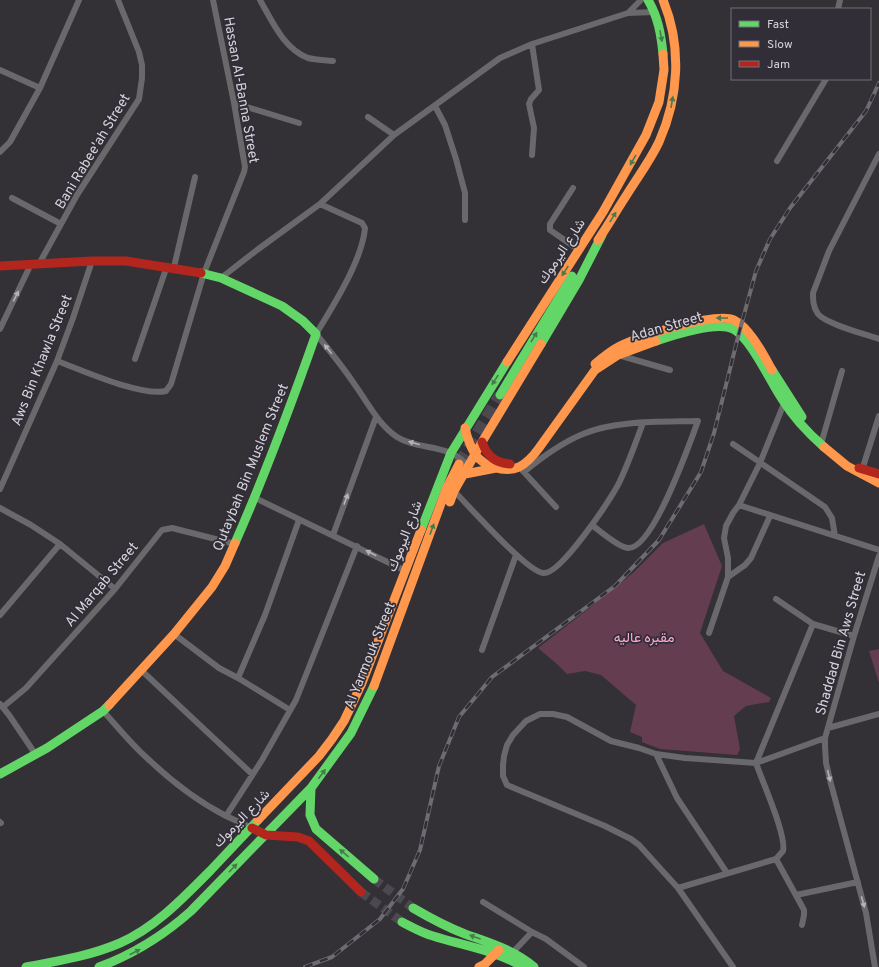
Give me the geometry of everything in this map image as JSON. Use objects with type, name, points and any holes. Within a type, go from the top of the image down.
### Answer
[{"type":"main road","name":"شارع اليرموك","points":[[26,967],[92,954],[134,937],[152,925],[170,910],[252,828],[319,756],[340,727],[357,694],[451,453],[480,404],[603,212],[646,135],[658,102],[664,70],[661,37],[655,12],[648,0]]},
{"type":"main road","points":[[500,394],[560,294],[638,179],[658,144],[670,111],[676,69],[675,40],[671,20],[664,0]]},
{"type":"main road","points":[[378,677],[389,664],[454,491],[497,416],[579,280],[602,234]]},
{"type":"main road","points":[[0,266],[92,261],[126,261],[204,272],[221,278],[282,306],[303,321],[316,334]]},
{"type":"main road","name":"Adan Street","points":[[520,467],[576,388],[598,361],[611,351],[626,343],[670,328],[716,318],[725,318],[738,321],[748,332],[775,374],[786,400]]},
{"type":"main road","name":"Adan Street","points":[[520,467],[528,461],[539,448],[595,370],[618,355],[642,345],[706,328],[728,326],[733,328],[743,338],[786,400],[822,442],[848,467],[879,483]]},
{"type":"main road","name":"Qutaybah Bin Muslem Street","points":[[0,774],[64,738],[103,711],[174,634],[212,587],[225,566],[255,498],[309,358],[316,334]]},
{"type":"main road","points":[[480,404],[488,413],[497,416]]},
{"type":"main road","points":[[465,428],[475,455],[483,463],[496,468],[512,469],[520,467]]},
{"type":"main road","points":[[482,442],[488,455],[496,461],[520,467]]},
{"type":"main road","name":"Adan Street","points":[[822,442],[849,463],[862,470],[879,474]]},
{"type":"main road","name":"Al Yarmouk Street","points":[[99,967],[114,962],[137,951],[174,927],[311,788],[351,733],[378,677],[447,487],[459,464]]},
{"type":"main road","points":[[466,471],[489,471],[496,468]]},
{"type":"main road","points":[[311,788],[309,812],[312,824],[374,879]]},
{"type":"main road","points":[[252,828],[265,835],[303,837],[309,841],[361,892]]},
{"type":"main road","points":[[413,908],[495,949],[523,967]]},
{"type":"main road","points":[[402,922],[425,934],[438,938],[495,949],[514,951],[534,967]]},
{"type":"main road","points":[[475,967],[480,959],[495,949]]},
{"type":"main road","points":[[479,967],[484,964],[495,949]]},
{"type":"street","points":[[0,152],[10,142],[40,88],[79,0]]},
{"type":"street","name":"Bani Rabee'ah Street","points":[[0,329],[35,264],[139,99],[142,66],[139,52],[118,0]]},
{"type":"street","name":"Hassan Al-Banna Street","points":[[56,361],[134,389],[154,393],[166,391],[171,384],[204,272],[245,167],[213,0]]},
{"type":"street","points":[[260,0],[280,34],[294,50],[310,58],[333,60]]},
{"type":"street","points":[[628,13],[640,0]]},
{"type":"street","points":[[221,278],[320,204],[394,136],[500,58],[532,44],[628,13],[655,12]]},
{"type":"street","points":[[532,44],[539,90],[531,99],[529,104],[534,128],[532,155]]},
{"type":"street","points":[[0,70],[40,88]]},
{"type":"street","points":[[777,162],[825,80]]},
{"type":"street","points":[[234,104],[299,123]]},
{"type":"street","points":[[435,106],[445,125],[465,193],[465,220]]},
{"type":"street","points":[[368,117],[394,136]]},
{"type":"street","points":[[879,154],[877,166],[829,251],[813,292],[814,307],[820,316],[836,324],[879,339]]},
{"type":"street","points":[[135,359],[171,267],[195,177]]},
{"type":"street","points":[[573,188],[550,224],[550,230],[579,250]]},
{"type":"street","points":[[12,198],[61,224]]},
{"type":"street","points":[[320,204],[362,223],[365,228],[356,261],[316,334],[356,385],[376,417],[398,438],[451,453],[463,461],[466,471]]},
{"type":"street","name":"Aws Bin Khawla Street","points":[[0,489],[74,318],[92,261]]},
{"type":"street","points":[[618,355],[670,370]]},
{"type":"street","points":[[822,442],[842,371]]},
{"type":"street","points":[[709,632],[728,577],[728,558],[724,533],[729,519],[739,505],[760,463],[786,400]]},
{"type":"street","points":[[862,470],[879,416]]},
{"type":"street","points":[[333,535],[376,417]]},
{"type":"street","points":[[556,507],[520,467],[582,434],[604,427],[698,420],[674,484],[652,528],[640,542],[634,547],[627,548],[617,543],[592,525]]},
{"type":"street","points":[[454,491],[516,556],[536,571],[545,574],[566,557],[581,541],[592,525],[617,486],[629,461],[643,423]]},
{"type":"street","points":[[733,444],[825,507],[832,518],[835,536]]},
{"type":"street","points":[[255,498],[406,571]]},
{"type":"street","points":[[739,505],[879,550]]},
{"type":"street","points":[[0,508],[32,525],[60,544],[115,589]]},
{"type":"street","points":[[728,577],[745,565],[751,558],[770,516]]},
{"type":"street","points":[[238,678],[265,615],[299,520]]},
{"type":"street","name":"Al Marqab Street","points":[[2,705],[26,688],[115,589],[162,530],[172,528],[235,544]]},
{"type":"street","points":[[0,615],[60,544]]},
{"type":"street","points":[[226,816],[262,760],[290,710],[300,689],[357,546]]},
{"type":"street","points":[[482,650],[516,556]]},
{"type":"street","name":"Shaddad Bin Aws Street","points":[[875,967],[870,933],[858,882],[826,763],[825,746],[828,728],[854,636],[879,556]]},
{"type":"street","points":[[776,599],[813,624],[854,636]]},
{"type":"street","points":[[678,888],[776,858],[783,851],[783,839],[756,763],[813,624]]},
{"type":"street","points":[[174,634],[219,668],[290,710]]},
{"type":"street","points":[[141,670],[252,774]]},
{"type":"street","points":[[2,705],[36,755]]},
{"type":"street","points":[[103,711],[146,758],[164,774],[208,807],[252,828]]},
{"type":"street","points":[[733,967],[678,888],[639,845],[631,839],[598,823],[507,785],[503,776],[504,756],[510,741],[526,721],[540,714],[553,714],[567,717],[605,739],[656,754],[685,758],[756,763],[826,738]]},
{"type":"street","points":[[828,728],[879,714]]},
{"type":"street","points":[[656,754],[677,798],[727,873]]},
{"type":"street","points":[[776,858],[804,910],[802,925]]},
{"type":"street","points":[[796,895],[858,882]]},
{"type":"street","points":[[483,902],[546,939],[584,967]]},
{"type":"street","points":[[514,951],[532,932]]},
{"type":"green space","name":"مقبره عاليه","points":[[704,524],[722,566],[700,633],[723,671],[771,698],[769,702],[746,706],[734,716],[740,749],[737,755],[660,749],[642,742],[642,737],[630,732],[636,705],[601,675],[585,671],[567,674],[538,648],[633,573],[663,543]]},
{"type":"green space","points":[[879,649],[879,683],[869,651]]},
{"type":"tunnel","points":[[459,464],[500,395]]},
{"type":"tunnel","points":[[374,879],[413,908]]},
{"type":"tunnel","points":[[361,892],[402,922]]},
{"type":"railway","points":[[305,967],[332,957],[380,919],[403,889],[420,850],[439,766],[459,717],[492,677],[615,586],[659,540],[701,472],[714,433],[756,271],[770,239],[790,208],[866,111],[879,83]]},
{"type":"traffic: fast","points":[[648,0],[658,26],[663,54]]},
{"type":"traffic: fast","points":[[541,344],[579,280],[602,235]]},
{"type":"traffic: fast","points":[[201,273],[221,278],[282,306],[303,321],[316,334],[257,492],[235,543]]},
{"type":"traffic: fast","points":[[500,395],[572,276]]},
{"type":"traffic: fast","points":[[656,341],[684,332],[706,328],[726,327],[733,329],[740,334],[753,350],[777,392],[791,412],[824,447]]},
{"type":"traffic: fast","points":[[421,530],[451,453],[507,362]]},
{"type":"traffic: fast","points":[[772,370],[802,417]]},
{"type":"traffic: fast","points":[[99,967],[148,944],[191,911],[311,788],[351,733],[374,686]]},
{"type":"traffic: fast","points":[[0,774],[47,748],[103,711],[109,705]]},
{"type":"traffic: fast","points":[[311,788],[310,815],[316,829],[374,879]]},
{"type":"traffic: fast","points":[[26,967],[74,958],[109,948],[145,929],[190,891],[258,820]]},
{"type":"traffic: fast","points":[[413,908],[432,919],[465,934],[510,951],[534,967]]},
{"type":"traffic: fast","points":[[402,922],[429,935],[490,952],[523,967]]},
{"type":"traffic: slow","points":[[598,240],[648,163],[666,125],[671,107],[676,71],[675,53],[669,17],[663,0]]},
{"type":"traffic: slow","points":[[507,362],[603,212],[646,135],[659,102],[664,70],[663,54]]},
{"type":"traffic: slow","points":[[595,364],[616,348],[659,331],[695,322],[725,318],[734,320],[751,335],[772,370]]},
{"type":"traffic: slow","points":[[465,428],[473,451],[479,459],[495,468],[513,469],[519,467],[528,461],[537,451],[595,370],[618,355],[656,341]]},
{"type":"traffic: slow","points":[[450,502],[454,491],[482,442],[541,344]]},
{"type":"traffic: slow","points":[[824,447],[847,466],[879,483]]},
{"type":"traffic: slow","points":[[374,686],[447,487],[459,464]]},
{"type":"traffic: slow","points":[[465,474],[496,468]]},
{"type":"traffic: slow","points":[[258,820],[319,756],[344,721],[362,683],[421,530]]},
{"type":"traffic: slow","points":[[109,705],[174,634],[212,587],[225,566],[235,543]]},
{"type":"traffic: slow","points":[[479,967],[485,964],[499,950]]},
{"type":"traffic: jam","points":[[0,266],[92,261],[126,261],[201,273]]},
{"type":"traffic: jam","points":[[482,442],[486,451],[492,458],[500,462],[510,464]]},
{"type":"traffic: jam","points":[[859,468],[879,474]]},
{"type":"traffic: jam","points":[[252,828],[266,835],[298,837],[309,841],[361,892]]}]
